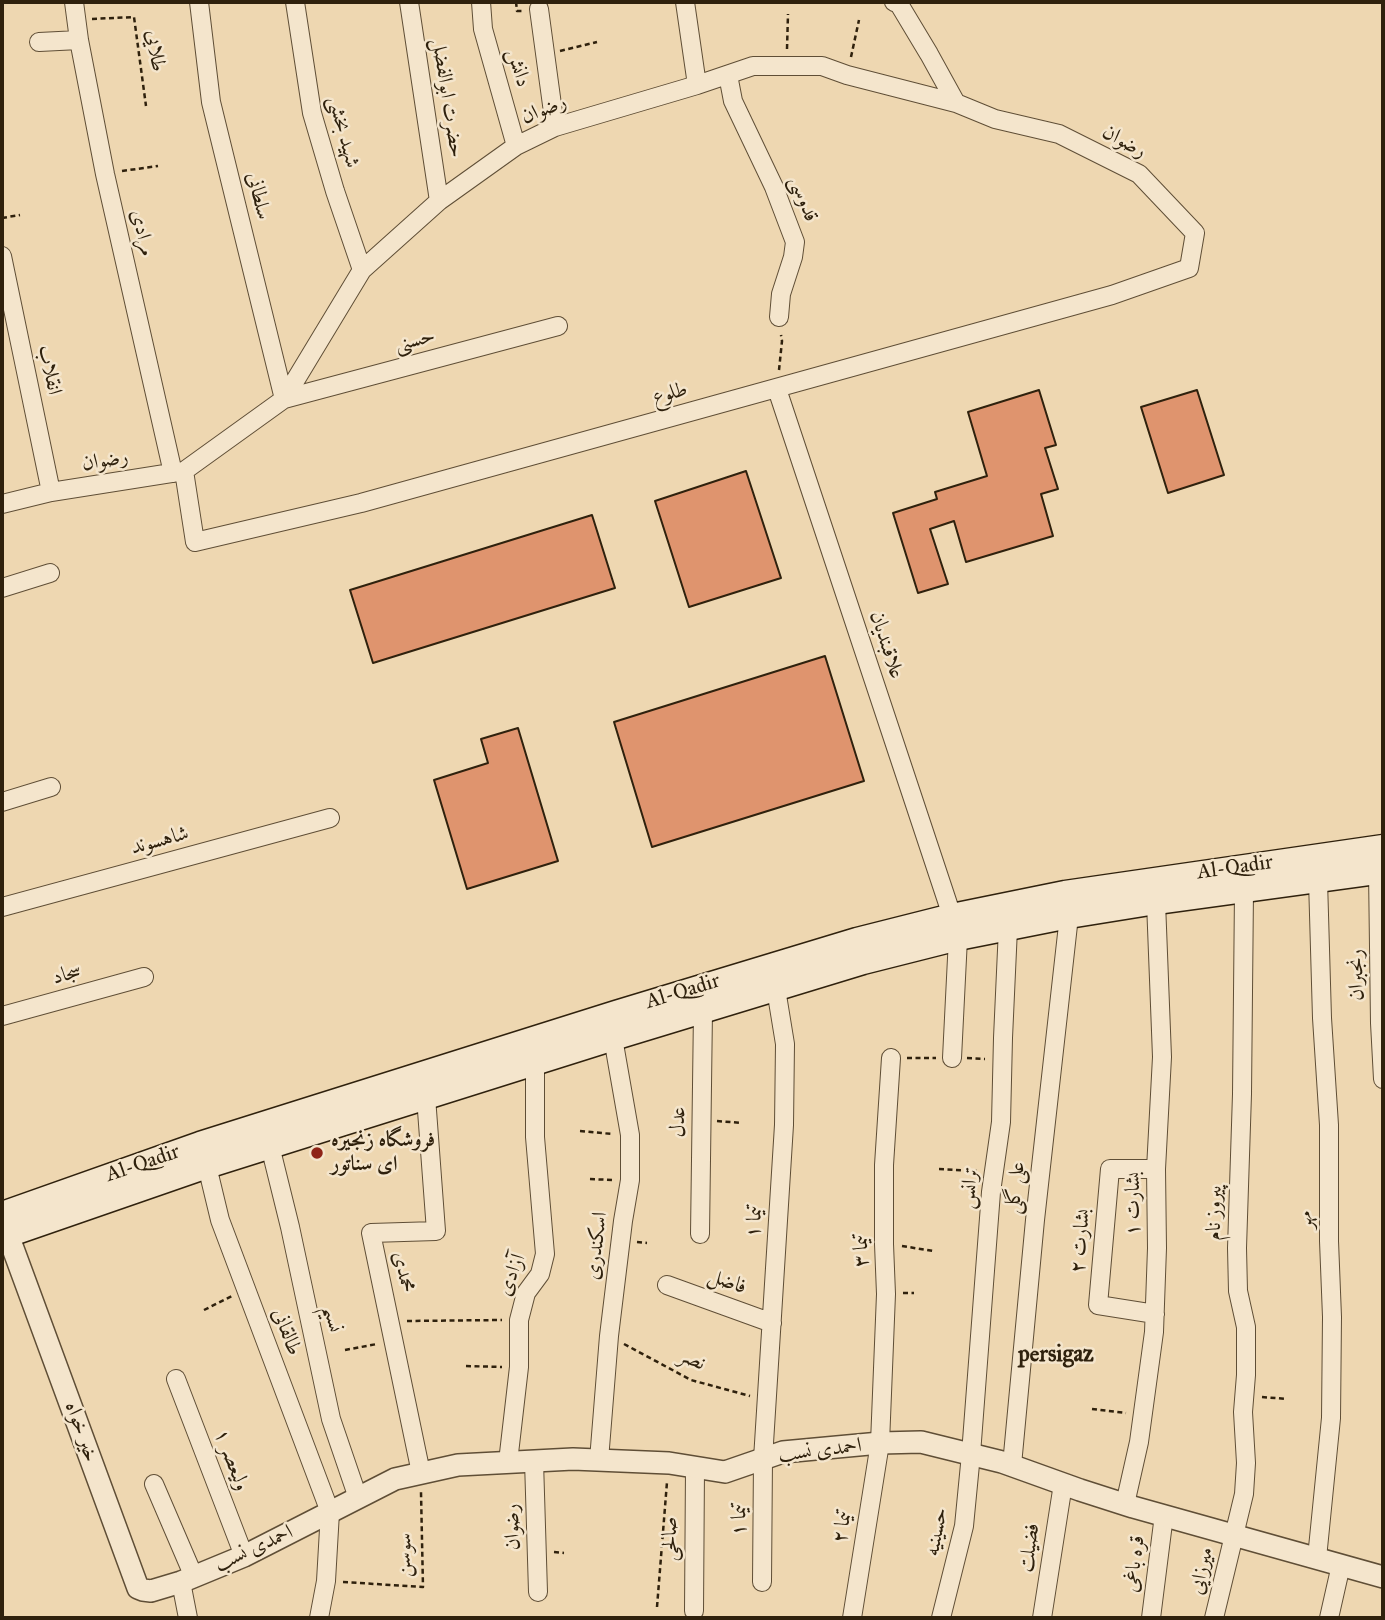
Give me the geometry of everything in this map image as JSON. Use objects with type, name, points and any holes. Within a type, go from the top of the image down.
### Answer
[{"type":"main road","name":"Al-Qadir","points":[[4,1229],[863,962],[955,927],[1065,893],[1383,847]]},
{"type":"main road","name":"Al-Qadir","points":[[4,1229],[200,1144],[857,940],[955,927],[1009,928],[1156,902],[1381,871]]},
{"type":"street","name":"مرادی","points":[[74,2],[105,174],[179,472]]},
{"type":"street","name":"سلطانی","points":[[199,2],[211,102],[284,399]]},
{"type":"street","name":"شهید بخشی","points":[[295,2],[312,113],[362,270]]},
{"type":"street","name":"حضرت ابوالفضل","points":[[410,2],[439,201]]},
{"type":"street","name":"دانش","points":[[481,2],[483,29],[516,146]]},
{"type":"street","points":[[685,2],[697,85]]},
{"type":"street","points":[[897,2],[956,103]]},
{"type":"street","points":[[539,9],[555,127]]},
{"type":"street","points":[[39,42],[79,40]]},
{"type":"street","name":"رضوان","points":[[2,503],[51,492],[179,472],[284,399],[362,270],[439,201],[516,146],[555,127],[753,66],[821,66],[956,103],[995,119],[1059,134],[1139,174],[1195,233]]},
{"type":"street","name":"قدوسی","points":[[728,75],[733,101],[774,187],[795,242],[781,294],[779,317]]},
{"type":"street","name":"طلوع","points":[[179,472],[195,542],[361,503],[1112,295],[1189,268],[1195,233]]},
{"type":"street","name":"انقلاب","points":[[2,257],[51,492]]},
{"type":"street","name":"حسنی","points":[[284,399],[558,326]]},
{"type":"street","name":"علاقبندیان","points":[[777,388],[955,927]]},
{"type":"street","points":[[2,587],[50,573]]},
{"type":"street","points":[[2,802],[51,788]]},
{"type":"street","name":"شاهسوند","points":[[2,907],[330,818]]},
{"type":"street","name":"رنجبران","points":[[1381,871],[1380,1023],[1383,1079]]},
{"type":"street","name":"مهر","points":[[1317,1558],[1331,1418],[1332,1317],[1329,1125],[1322,1018],[1318,880]]},
{"type":"street","name":"پیروز نام","points":[[1234,1534],[1244,1494],[1246,1463],[1243,1412],[1246,1327],[1238,1291],[1237,1248],[1244,891]]},
{"type":"street","name":"بشارت ۱","points":[[1125,1504],[1143,1415],[1155,1314],[1156,1169],[1162,1057],[1156,902]]},
{"type":"street","name":"علی گلی","points":[[1012,1465],[1035,1220],[1069,916]]},
{"type":"street","points":[[952,1058],[955,927]]},
{"type":"street","name":"ترانس","points":[[971,1454],[979,1332],[994,1172],[1002,1122],[1009,928]]},
{"type":"street","name":"سجاد","points":[[2,1016],[144,977]]},
{"type":"street","name":"تیما ۱","points":[[763,1459],[784,1112],[785,1044],[776,989]]},
{"type":"street","name":"عدل","points":[[700,1234],[703,1011]]},
{"type":"street","name":"اسکندری","points":[[599,1460],[609,1336],[629,1180],[629,1135],[613,1038]]},
{"type":"street","name":"تیما ۳","points":[[880,1443],[886,1294],[884,1165],[891,1058]]},
{"type":"street","name":"آزادی","points":[[508,1462],[519,1367],[519,1320],[526,1293],[540,1273],[545,1254],[535,1138],[535,1063]]},
{"type":"street","name":"محمدی","points":[[421,1473],[371,1233],[436,1231],[426,1097]]},
{"type":"street","name":"نسیم","points":[[270,1146],[331,1419],[358,1498]]},
{"type":"street","name":"طالقانی","points":[[207,1166],[220,1220],[330,1512]]},
{"type":"street","name":"بشارت ۲","points":[[1155,1314],[1098,1305],[1110,1169],[1156,1169]]},
{"type":"street","name":"خیر خواه","points":[[4,1229],[138,1588],[151,1591],[188,1580]]},
{"type":"street","name":"فاضل","points":[[667,1285],[772,1323]]},
{"type":"street","name":"ولیعصر ۱","points":[[177,1380],[244,1556]]},
{"type":"street","name":"احمدی نسب","points":[[188,1580],[244,1556],[395,1479],[458,1465],[573,1459],[669,1464],[725,1472],[783,1452],[921,1442],[1012,1465],[1125,1504],[1383,1577]]},
{"type":"street","name":"تیما ۲","points":[[852,1618],[880,1443]]},
{"type":"street","name":"حسینیه","points":[[941,1618],[964,1526],[971,1454]]},
{"type":"street","name":"۱ تیما","points":[[762,1582],[763,1459]]},
{"type":"street","name":"رضوان","points":[[534,1461],[538,1592]]},
{"type":"street","name":"صالحی","points":[[694,1611],[695,1468]]},
{"type":"street","points":[[154,1484],[188,1580],[188,1618]]},
{"type":"street","name":"فضیلت","points":[[1042,1618],[1062,1484]]},
{"type":"street","points":[[319,1618],[326,1581],[330,1512]]},
{"type":"street","name":"قره باغی","points":[[1150,1618],[1164,1515]]},
{"type":"street","name":"میرزایی","points":[[1214,1618],[1234,1534]]},
{"type":"street","points":[[1329,1618],[1340,1565]]},
{"type":"path","points":[[786,66],[788,14]]},
{"type":"path","name":"طلایی","points":[[76,20],[134,16],[146,106]]},
{"type":"path","points":[[846,75],[859,20]]},
{"type":"path","points":[[545,54],[597,42]]},
{"type":"path","points":[[105,174],[158,166]]},
{"type":"path","points":[[2,218],[20,215]]},
{"type":"path","points":[[777,388],[782,341],[779,317]]},
{"type":"path","points":[[702,1120],[742,1123]]},
{"type":"path","points":[[580,1131],[629,1135]]},
{"type":"path","points":[[939,1170],[994,1172]]},
{"type":"path","points":[[590,1179],[629,1180]]},
{"type":"path","points":[[884,1244],[933,1251]]},
{"type":"path","points":[[204,1310],[246,1289]]},
{"type":"path","points":[[389,1321],[519,1320]]},
{"type":"path","name":"نصر","points":[[609,1336],[691,1380],[767,1400]]},
{"type":"path","points":[[345,1350],[394,1340]]},
{"type":"path","points":[[466,1366],[519,1367]]},
{"type":"path","points":[[1245,1396],[1287,1399]]},
{"type":"path","points":[[1092,1409],[1143,1415]]},
{"type":"path","points":[[657,1607],[669,1464]]},
{"type":"path","name":"سوسن","points":[[326,1581],[423,1587],[421,1473]]},
{"type":"building","points":[[1039,390],[1056,445],[1045,448],[1058,489],[1041,494],[1053,536],[966,562],[954,521],[930,529],[948,584],[918,593],[893,513],[937,499],[935,492],[987,476],[968,412]]},
{"type":"building","points":[[1197,390],[1224,475],[1168,493],[1141,407]]},
{"type":"building","points":[[746,471],[781,578],[689,607],[655,501]]},
{"type":"building","points":[[592,515],[615,588],[373,663],[350,590]]},
{"type":"building","points":[[825,656],[864,781],[652,847],[614,722]]},
{"type":"building","points":[[518,728],[558,861],[467,889],[434,780],[488,763],[481,739]]},
{"type":"place","name":"فروشگاه زنجیره ای سناتور","points":[[317,1153]]},
{"type":"district","name":"persigaz","points":[[1056,1355]]}]
